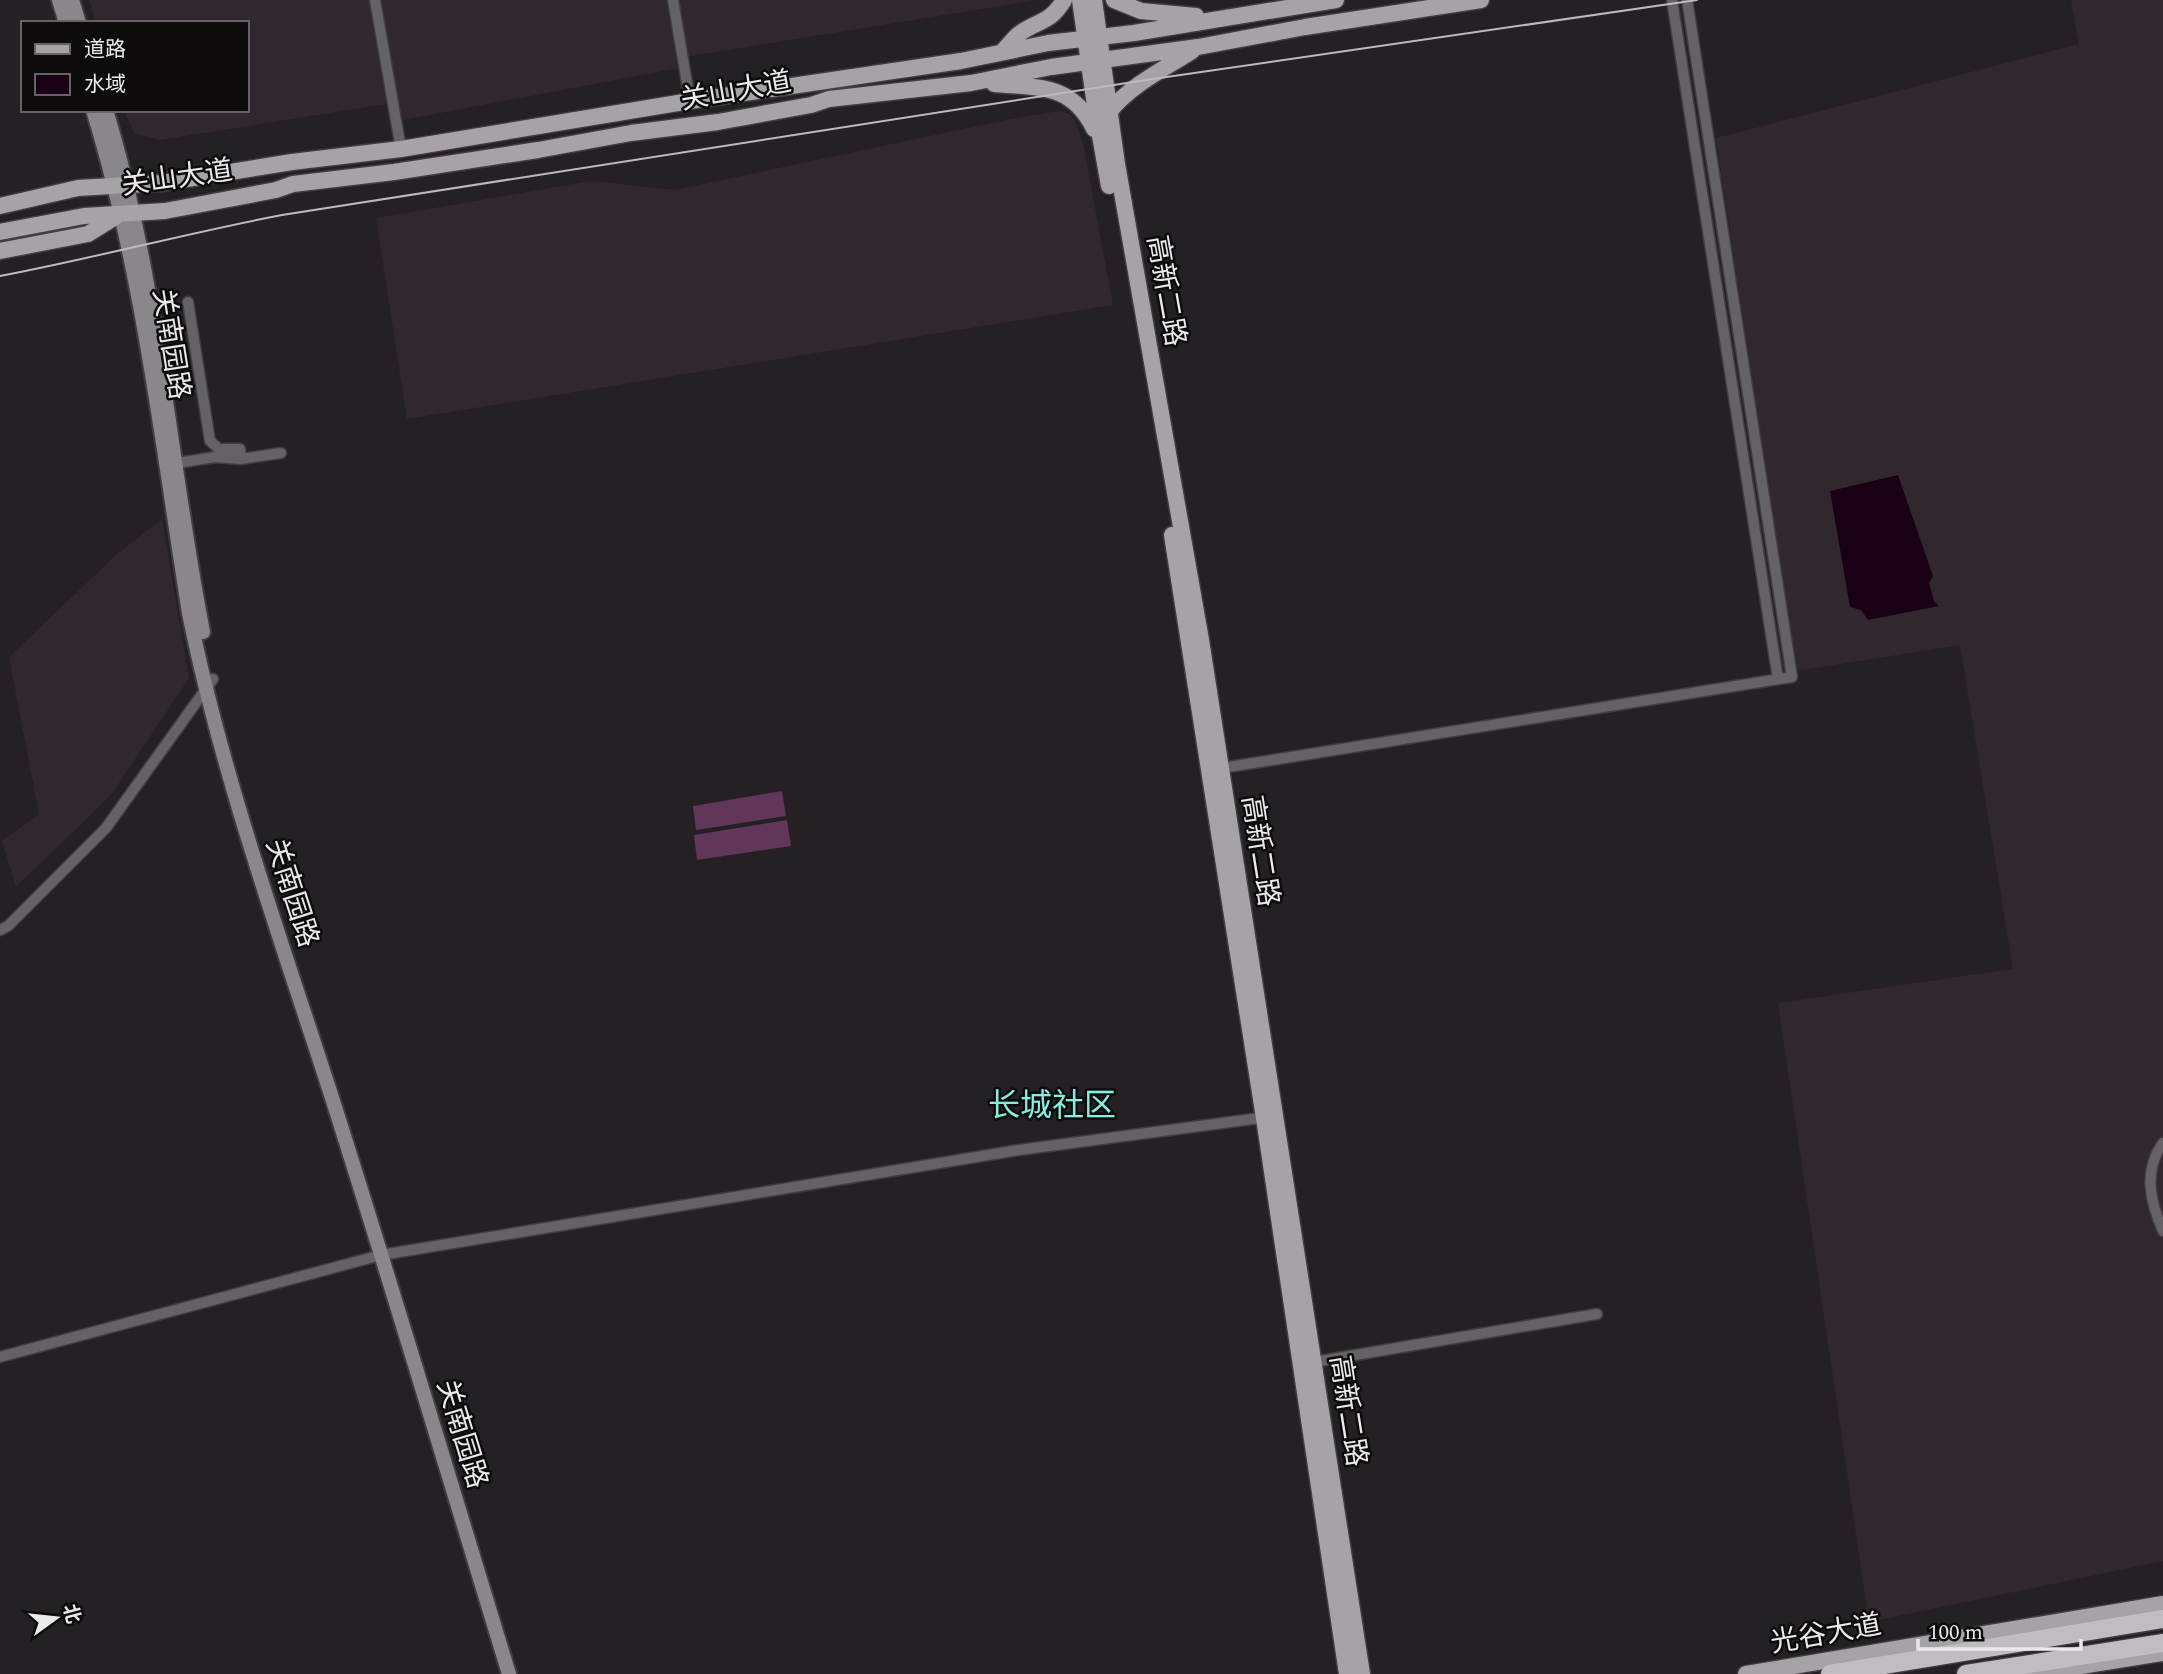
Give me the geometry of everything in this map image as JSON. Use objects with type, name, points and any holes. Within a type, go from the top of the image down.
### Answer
[{"type":"highway","points":[[1830,1674],[2163,1619]]},
{"type":"highway","points":[[1966,1674],[2163,1643]]},
{"type":"main road","points":[[59,0],[65,21]]},
{"type":"main road","points":[[72,0],[78,21]]},
{"type":"main road","points":[[1003,51],[1019,33],[1041,24],[1057,12],[1064,0]]},
{"type":"main road","points":[[1080,0],[1093,38]]},
{"type":"main road","points":[[1094,0],[1093,38],[1096,61]]},
{"type":"main road","points":[[1114,0],[1141,10],[1216,19]]},
{"type":"main road","name":"关山大道","points":[[0,206],[78,188],[162,183],[292,162],[401,149],[1336,0]]},
{"type":"main road","name":"关山大道","points":[[0,232],[84,216],[165,211],[320,180],[394,172],[631,133],[718,122],[868,93],[971,83],[1481,0]]},
{"type":"main road","points":[[1110,111],[1134,88],[1198,47]]},
{"type":"main road","name":"高新二路","points":[[1096,61],[1110,111],[1201,640],[1215,770]]},
{"type":"main road","name":"高新二路","points":[[1096,61],[1103,148],[1215,770],[1269,1117],[1347,1674]]},
{"type":"main road","points":[[971,83],[1039,87],[1068,96],[1087,114],[1103,148]]},
{"type":"main road","name":"关南园路","points":[[94,112],[120,186]]},
{"type":"main road","name":"关南园路","points":[[106,112],[170,464],[189,613],[199,662],[210,682],[233,789],[385,1254],[518,1674]]},
{"type":"main road","points":[[0,251],[88,234],[126,213]]},
{"type":"main road","name":"高新二路","points":[[1269,1117],[1314,1362],[1362,1674]]},
{"type":"main road","name":"关南园路","points":[[385,1254],[509,1674]]},
{"type":"main road","name":"光谷大道","points":[[1746,1674],[2163,1604]]},
{"type":"main road","points":[[2031,1674],[2163,1653]]},
{"type":"street","points":[[375,0],[401,149]]},
{"type":"street","points":[[673,0],[690,101]]},
{"type":"street","points":[[1672,0],[1778,679]]},
{"type":"street","points":[[1215,770],[1792,677],[1687,0]]},
{"type":"street","points":[[188,302],[210,441],[219,449],[240,449],[242,459]]},
{"type":"street","points":[[170,464],[215,457],[242,459],[281,453]]},
{"type":"street","points":[[0,930],[8,926],[106,828],[210,682]]},
{"type":"street","points":[[0,1357],[385,1254],[1019,1150],[1269,1117]]},
{"type":"street","points":[[2163,1143],[2157,1152],[2150,1178],[2152,1206],[2163,1231]]},
{"type":"street","points":[[1314,1362],[1597,1314]]},
{"type":"shaded area","points":[[89,0],[1036,0],[678,58],[679,68],[403,120],[399,102],[159,140],[134,133],[125,112],[248,112],[248,21],[95,21]]},
{"type":"shaded area","points":[[2071,0],[2163,0],[2163,1561],[1869,1622],[1778,1003],[2013,969],[1960,645],[1796,671],[1716,138],[2079,44]]},
{"type":"shaded area","points":[[1059,111],[1070,114],[1083,143],[1113,305],[407,419],[376,218],[591,181],[675,190]]},
{"type":"shaded area","points":[[162,519],[189,678],[111,795],[16,887],[2,841],[39,814],[9,657],[116,555]]},
{"type":"shaded area","points":[[782,791],[786,816],[696,830],[693,806]]},
{"type":"shaded area","points":[[787,820],[791,846],[697,860],[694,835]]},
{"type":"water","points":[[1898,475],[1933,576],[1929,583],[1934,601],[1939,606],[1868,620],[1861,610],[1850,607],[1830,491]]},
{"type":"tram line","points":[[0,276],[282,215],[1146,80],[1697,0]]},
{"type":"district","name":"长城社区","points":[[1052,1106]]}]
